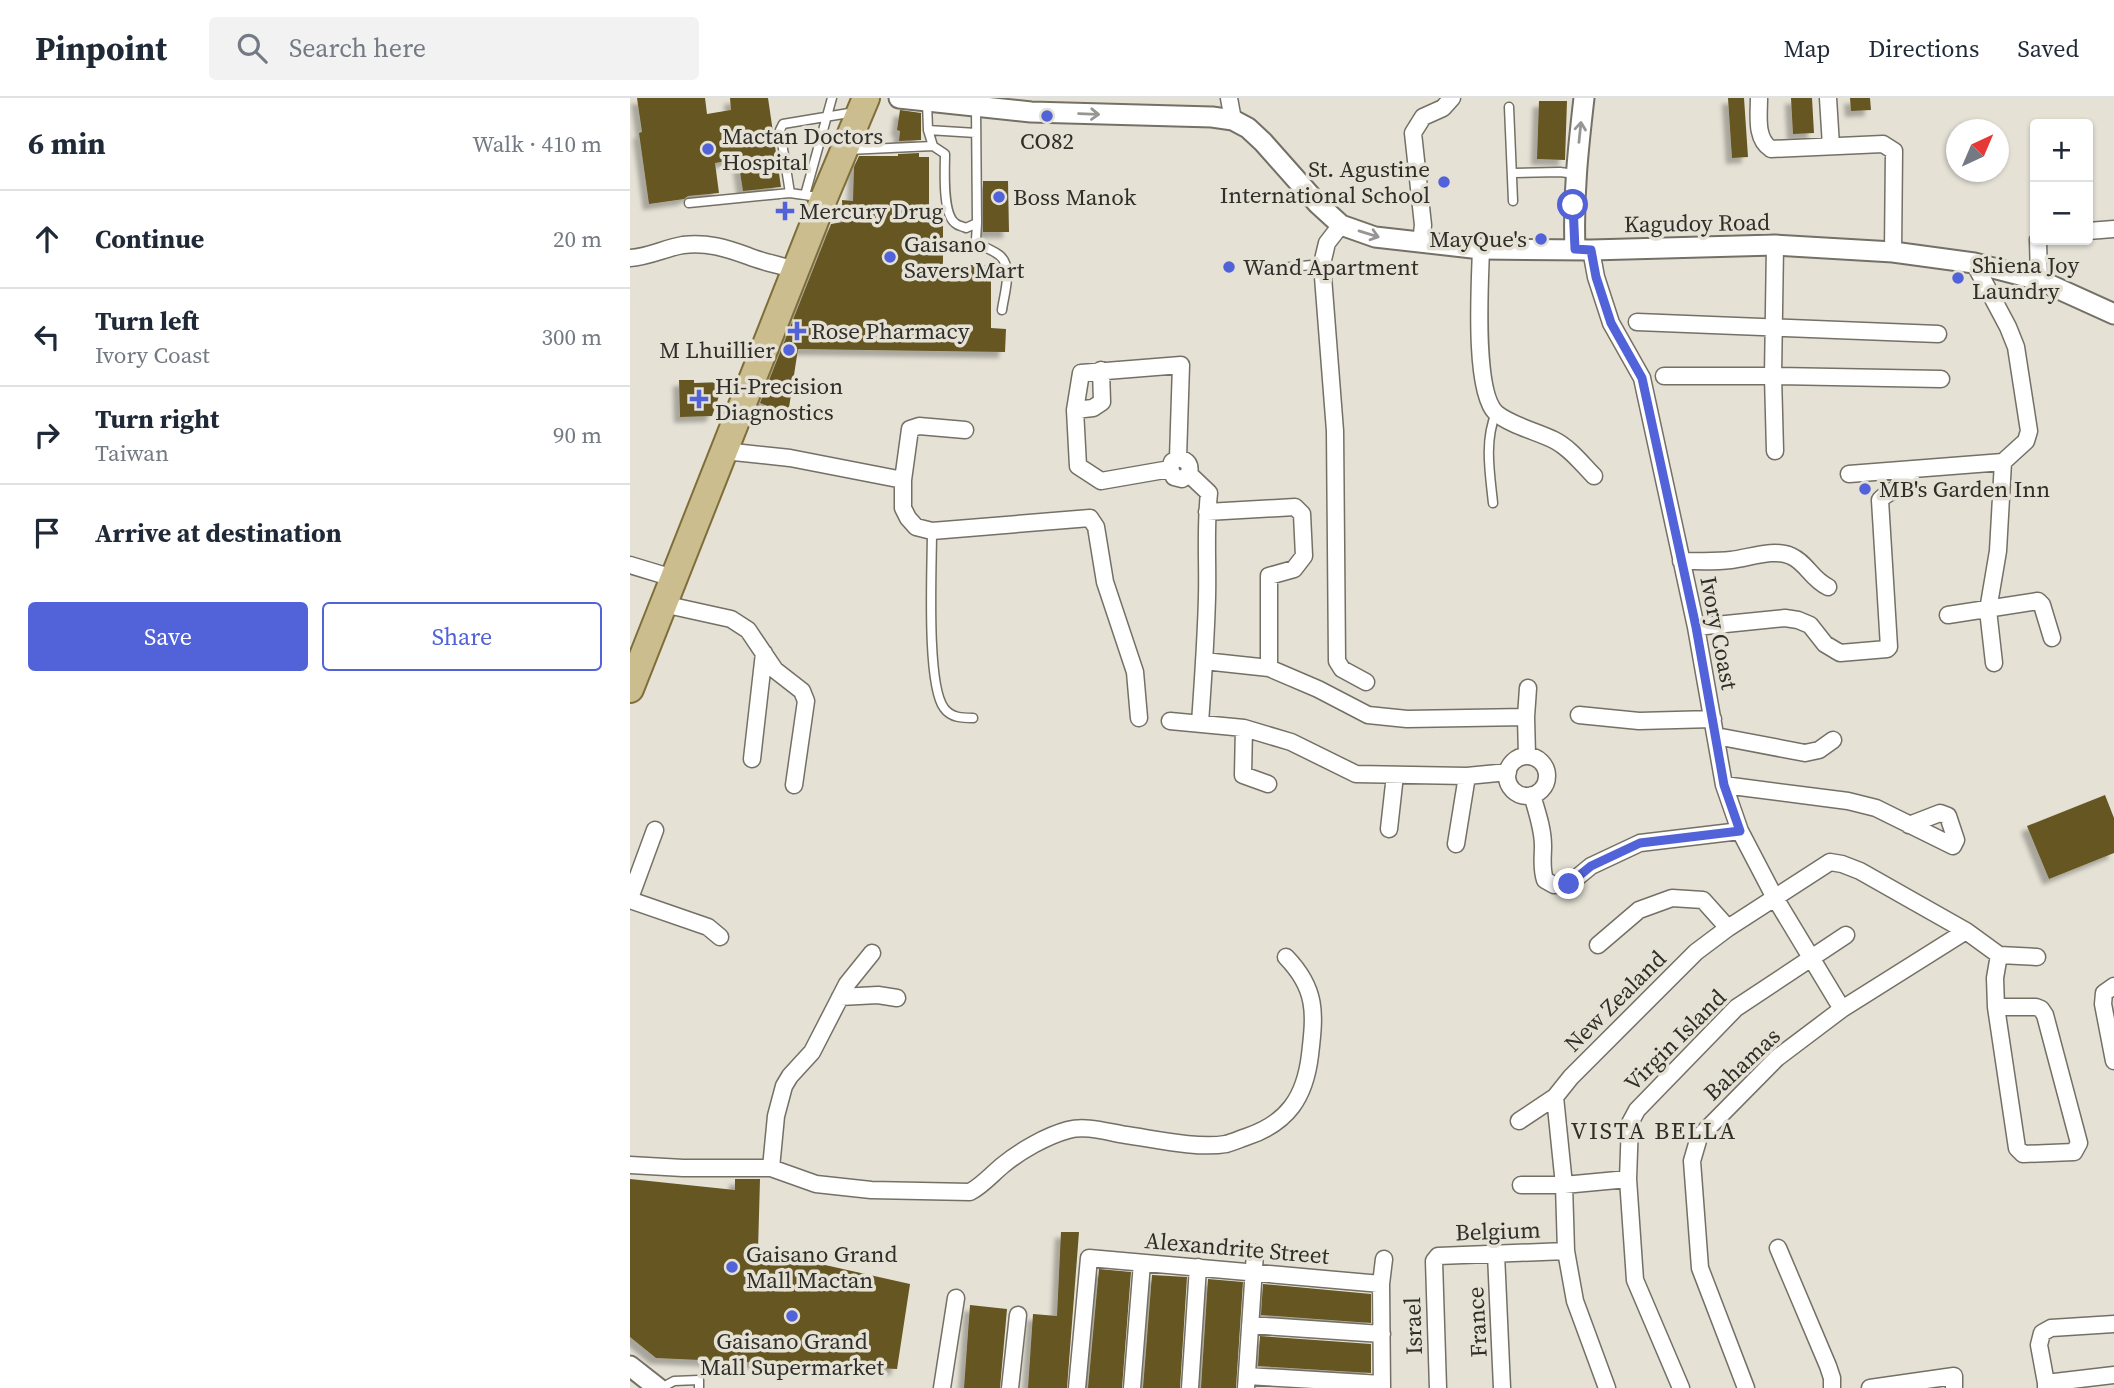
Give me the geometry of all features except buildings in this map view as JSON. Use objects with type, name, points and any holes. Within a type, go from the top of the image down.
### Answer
[{"type":"main road","points":[[630,689],[795,270],[814,197],[845,150],[863,105]]},
{"type":"street","points":[[899,98],[1031,112],[1212,117],[1233,120],[1229,98]]},
{"type":"street","points":[[1421,243],[1423,225],[1413,133],[1423,117],[1443,108],[1452,98]]},
{"type":"street","points":[[1583,249],[1573,205],[1584,98]]},
{"type":"street","points":[[1759,98],[1760,139],[1771,149],[1884,144],[1894,151],[1893,252]]},
{"type":"street","points":[[1828,98],[1831,146]]},
{"type":"street","name":"Kagudoy Road","points":[[1233,120],[1248,128],[1263,142],[1318,204],[1341,225],[1375,237],[1480,249],[1775,245],[1893,252],[1974,263],[2039,281],[2114,314]]},
{"type":"street","points":[[1341,225],[1327,243],[1322,264],[1335,431],[1337,662],[1343,670],[1366,682]]},
{"type":"street","points":[[2093,231],[2114,229]]},
{"type":"street","points":[[630,258],[701,244],[725,247],[748,257],[795,270]]},
{"type":"street","points":[[1775,245],[1775,451]]},
{"type":"street","points":[[2038,245],[2039,281]]},
{"type":"street","points":[[1480,249],[1479,326],[1484,389],[1489,402],[1496,413],[1553,440],[1594,476]]},
{"type":"street","name":"Ivory Coast","points":[[1583,249],[1596,277],[1611,323],[1642,378],[1696,627],[1724,785],[1740,831],[1775,898],[1843,1009]]},
{"type":"street","points":[[1849,474],[2003,462],[2026,441],[2029,431],[2016,347],[1974,263]]},
{"type":"street","points":[[1637,322],[1938,334]]},
{"type":"street","points":[[1174,464],[1181,365],[1081,373],[1075,410],[1078,466],[1101,481],[1174,464],[1184,459],[1189,463],[1189,474],[1209,494],[1205,661],[1200,723]]},
{"type":"street","points":[[1075,410],[1093,408],[1102,402],[1101,370]]},
{"type":"street","points":[[1664,376],[1941,379]]},
{"type":"street","points":[[965,430],[919,426],[910,429],[903,480],[903,508],[908,518],[916,527],[932,531],[1090,519],[1096,527],[1105,582],[1135,672],[1139,718]]},
{"type":"street","points":[[723,451],[790,458],[903,480]]},
{"type":"street","points":[[1994,663],[1988,610],[1998,551],[2003,462]]},
{"type":"street","points":[[1696,627],[1785,618],[1810,625],[1825,644],[1840,653],[1887,649],[1881,500],[1885,494],[1905,481],[1915,469]]},
{"type":"street","points":[[1207,512],[1295,507],[1302,514],[1304,556],[1294,569],[1269,576],[1269,668]]},
{"type":"street","points":[[1681,561],[1731,560],[1777,553],[1791,555],[1807,567],[1817,582],[1828,587]]},
{"type":"street","points":[[630,565],[673,578]]},
{"type":"street","points":[[1948,615],[2038,601],[2052,638]]},
{"type":"street","points":[[663,604],[731,619],[748,630],[775,670],[802,691],[806,701],[794,785]]},
{"type":"street","points":[[752,759],[764,653]]},
{"type":"street","points":[[1205,661],[1269,668],[1318,688],[1367,715],[1407,719],[1526,717]]},
{"type":"street","points":[[1527,756],[1528,688]]},
{"type":"street","points":[[1579,715],[1639,721],[1713,719]]},
{"type":"street","points":[[1170,721],[1244,728],[1291,742],[1356,774],[1467,776],[1508,772]]},
{"type":"street","points":[[1244,728],[1243,775],[1268,784]]},
{"type":"street","points":[[1716,736],[1805,753],[1819,750],[1833,740]]},
{"type":"street","points":[[1527,756],[1539,760],[1546,771],[1546,783],[1532,795],[1519,794],[1514,790],[1510,785],[1508,772],[1514,761],[1527,756]]},
{"type":"street","points":[[1389,829],[1395,775]]},
{"type":"street","points":[[1456,844],[1467,776]]},
{"type":"street","points":[[1724,785],[1848,801],[1875,808],[1909,825]]},
{"type":"street","points":[[1532,795],[1542,830],[1542,869],[1545,880],[1554,885],[1569,884],[1591,866],[1640,843],[1740,831]]},
{"type":"street","points":[[655,830],[630,899],[708,927],[720,937]]},
{"type":"street","name":"New Zealand","points":[[1519,1121],[1555,1097],[1571,1077],[1696,952],[1830,862],[1860,871],[1966,931],[1999,955]]},
{"type":"street","points":[[1598,945],[1639,910],[1672,898],[1703,900],[1728,928]]},
{"type":"street","name":"Bahamas","points":[[1746,1388],[1700,1268],[1692,1161],[1699,1137],[1776,1058],[1843,1009],[1966,931]]},
{"type":"street","name":"Virgin Island","points":[[1681,1388],[1635,1280],[1628,1179],[1630,1123],[1637,1110],[1736,1008],[1846,934]]},
{"type":"street","points":[[771,1168],[776,1116],[784,1086],[812,1052],[847,984],[872,953]]},
{"type":"street","points":[[1996,1007],[2036,1007],[2041,1009],[2045,1016],[2079,1143],[2074,1152],[2023,1154],[2017,1148],[1996,1007],[1995,978],[1999,955],[2037,957]]},
{"type":"street","points":[[630,1165],[771,1168],[816,1184],[871,1190],[970,1192],[1021,1150],[1068,1130],[1086,1128],[1204,1144],[1226,1144],[1278,1122],[1299,1098],[1307,1077],[1314,1007],[1303,978],[1286,957]]},
{"type":"street","points":[[2114,986],[2104,993],[2103,1004],[2114,1060]]},
{"type":"street","points":[[840,997],[878,995],[897,998]]},
{"type":"street","points":[[1555,1097],[1564,1185],[1566,1251],[1574,1301],[1606,1388]]},
{"type":"street","points":[[1521,1185],[1564,1185],[1628,1179]]},
{"type":"street","points":[[1778,1248],[1828,1366],[1832,1388]]},
{"type":"street","name":"Belgium","points":[[1433,1261],[1438,1256],[1566,1251]]},
{"type":"street","points":[[1255,1253],[1247,1382],[1382,1386],[1381,1284],[1384,1259]]},
{"type":"street","name":"France","points":[[1496,1254],[1503,1388]]},
{"type":"street","name":"Alexandrite Street","points":[[1077,1388],[1089,1258],[1381,1284]]},
{"type":"street","name":"Israel","points":[[1433,1261],[1438,1388]]},
{"type":"street","points":[[1132,1388],[1142,1263]]},
{"type":"street","points":[[1190,1388],[1198,1267]]},
{"type":"street","points":[[942,1388],[956,1298]]},
{"type":"street","points":[[1010,1388],[1018,1315]]},
{"type":"street","points":[[2114,1324],[2050,1328],[2042,1334],[2039,1345],[2046,1385],[2114,1375]]},
{"type":"street","points":[[1250,1325],[1382,1334]]},
{"type":"street","points":[[630,1366],[659,1388]]},
{"type":"street","points":[[1870,1388],[1954,1376],[1954,1388]]},
{"type":"lane","points":[[689,202],[790,193],[814,197],[826,117],[832,98]]},
{"type":"lane","points":[[927,102],[928,130],[933,146]]},
{"type":"lane","points":[[790,193],[780,130],[783,124],[826,117],[863,105]]},
{"type":"lane","points":[[976,107],[976,240],[982,247],[997,253],[1006,261],[1002,310]]},
{"type":"lane","points":[[1509,107],[1513,201]]},
{"type":"lane","points":[[928,130],[976,133]]},
{"type":"lane","points":[[845,150],[933,146],[945,154],[950,215],[955,223],[965,228],[977,223]]},
{"type":"lane","points":[[1513,173],[1575,174]]},
{"type":"lane","points":[[1269,269],[1322,264]]},
{"type":"lane","points":[[1493,503],[1489,460],[1491,424],[1496,413]]},
{"type":"lane","points":[[932,531],[932,666],[936,691],[943,708],[949,714],[973,718]]},
{"type":"lane","points":[[659,1388],[674,1381],[699,1380],[699,1388]]},
{"type":"place","name":"CO82","points":[[1047,116]]},
{"type":"place","name":"Mactan Doctors Hospital","points":[[708,149]]},
{"type":"place","name":"St. Agustine International School","points":[[1444,182]]},
{"type":"place","name":"Boss Manok","points":[[999,197]]},
{"type":"place","name":"Mercury Drug","points":[[785,211]]},
{"type":"place","name":"MayQue's","points":[[1541,239]]},
{"type":"place","name":"Gaisano Savers Mart","points":[[890,257]]},
{"type":"place","name":"Wand Apartment","points":[[1229,267]]},
{"type":"place","name":"Shiena Joy Laundry","points":[[1958,278]]},
{"type":"place","name":"Rose Pharmacy","points":[[797,331]]},
{"type":"place","name":"M Lhuillier","points":[[789,350]]},
{"type":"place","name":"Hi-Precision Diagnostics","points":[[699,399]]},
{"type":"place","name":"MB's Garden Inn","points":[[1865,489]]},
{"type":"place","name":"Gaisano Grand Mall Mactan","points":[[732,1267]]},
{"type":"place","name":"Gaisano Grand Mall Supermarket","points":[[792,1316]]},
{"type":"district","name":"VISTA BELLA","points":[[1654,1131]]},
{"type":"route","points":[[1569,884],[1591,866],[1640,843],[1740,831],[1724,785],[1696,627],[1642,378],[1611,323],[1596,277],[1591,250],[1575,249],[1573,205]]}]
